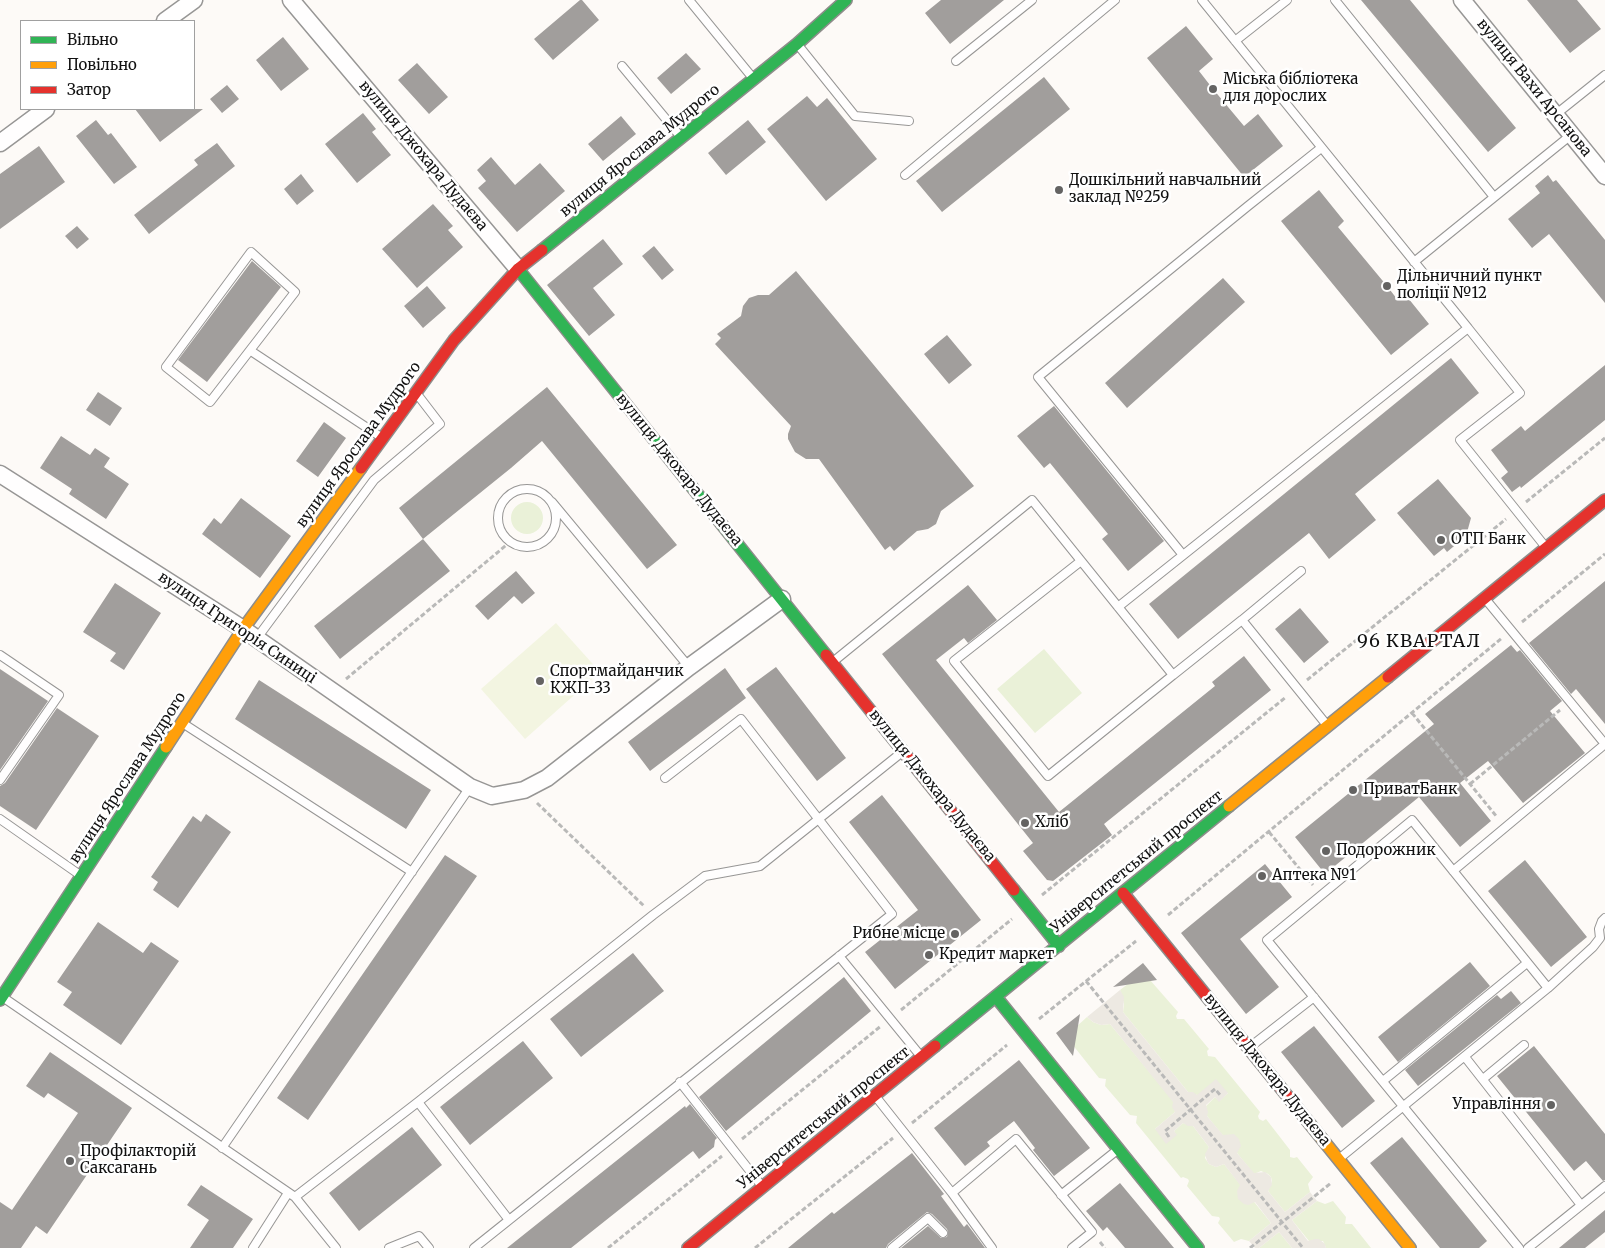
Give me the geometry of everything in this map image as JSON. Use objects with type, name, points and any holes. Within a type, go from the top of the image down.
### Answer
[{"type":"street","points":[[167,20],[194,0]]},
{"type":"street","name":"вулиця Джохара Дудаєва","points":[[291,0],[518,269],[1059,946]]},
{"type":"street","name":"вулиця Ярослава Мудрого","points":[[1,997],[182,723],[250,634],[382,438],[454,340],[518,269],[797,44],[846,0]]},
{"type":"street","name":"вулиця Вахи Арсанова","points":[[1462,0],[1605,176]]},
{"type":"street","points":[[0,142],[45,110]]},
{"type":"street","name":"вулиця Григорія Синиці","points":[[0,474],[250,634],[470,787],[492,796],[524,790],[547,778],[690,667],[782,599]]},
{"type":"street","name":"Університетський проспект","points":[[688,1248],[1605,500]]},
{"type":"street","name":"вулиця Джохара Дудаєва","points":[[1123,893],[1410,1248]]},
{"type":"street","points":[[996,997],[1198,1248]]},
{"type":"lane","points":[[689,0],[754,79]]},
{"type":"lane","points":[[956,61],[1032,0]]},
{"type":"lane","points":[[905,175],[1114,0]]},
{"type":"lane","points":[[1202,0],[1520,394],[1460,440],[1546,548]]},
{"type":"lane","points":[[1235,41],[1287,0]]},
{"type":"lane","points":[[1335,0],[1494,197]]},
{"type":"lane","points":[[797,44],[855,116],[909,121]]},
{"type":"lane","points":[[622,66],[681,137]]},
{"type":"lane","points":[[1556,115],[1605,75]]},
{"type":"lane","points":[[1414,262],[1571,135]]},
{"type":"lane","points":[[1183,555],[1038,377],[1321,148]]},
{"type":"lane","points":[[252,252],[295,292],[251,350],[210,402],[166,367],[252,252]]},
{"type":"lane","points":[[1118,607],[1468,328]]},
{"type":"lane","points":[[251,350],[382,438]]},
{"type":"lane","points":[[250,634],[374,480],[440,424],[416,392]]},
{"type":"lane","points":[[552,502],[557,522],[552,535],[542,544],[529,548],[516,545],[510,542],[501,532],[498,518],[501,505],[510,495],[522,489],[536,490],[542,493],[552,502],[690,667]]},
{"type":"lane","points":[[832,662],[1032,500],[1173,675]]},
{"type":"lane","points":[[1081,561],[954,661],[1048,776],[1301,571]]},
{"type":"lane","points":[[1453,870],[1605,744],[1485,598]]},
{"type":"lane","points":[[1242,620],[1328,726]]},
{"type":"lane","points":[[0,655],[59,695],[0,780]]},
{"type":"lane","points":[[474,1248],[892,914],[741,719],[665,778]]},
{"type":"lane","points":[[182,723],[412,872]]},
{"type":"lane","points":[[253,1248],[291,1195],[418,1102],[653,915],[705,876],[760,866],[904,751]]},
{"type":"lane","points":[[222,1148],[470,787]]},
{"type":"lane","points":[[0,819],[81,877]]},
{"type":"lane","points":[[1519,1248],[1267,940],[1412,820],[1548,988]]},
{"type":"lane","points":[[1338,1159],[1548,988],[1593,947],[1600,938],[1599,929],[1605,918]]},
{"type":"lane","points":[[839,956],[922,1058]]},
{"type":"lane","points":[[1383,1082],[1527,963]]},
{"type":"lane","points":[[1,997],[291,1195],[336,1248]]},
{"type":"lane","points":[[1248,1048],[1314,997]]},
{"type":"lane","points":[[1483,1079],[1524,1045]]},
{"type":"lane","points":[[1465,1056],[1582,1205]]},
{"type":"lane","points":[[680,1082],[763,1187]]},
{"type":"lane","points":[[874,1096],[952,1193],[992,1248]]},
{"type":"lane","points":[[418,1102],[509,1220]]},
{"type":"lane","points":[[952,1193],[1016,1139],[1092,1232],[1072,1248]]},
{"type":"lane","points":[[1062,1195],[1118,1150]]},
{"type":"lane","points":[[1528,1248],[1605,1186]]},
{"type":"lane","points":[[892,1248],[928,1218],[943,1233]]},
{"type":"lane","points":[[389,1248],[419,1236],[429,1248]]},
{"type":"path","points":[[608,1248],[1605,438]]},
{"type":"path","points":[[332,691],[510,542]]},
{"type":"path","points":[[754,1248],[1086,982],[1605,554]]},
{"type":"path","points":[[1470,784],[1570,702]]},
{"type":"path","points":[[1412,713],[1505,828]]},
{"type":"path","points":[[524,790],[653,915]]},
{"type":"path","points":[[1269,832],[1321,895]]},
{"type":"path","points":[[1086,982],[1303,1248]]},
{"type":"path","points":[[1170,1137],[1165,1131],[1215,1088],[1222,1096]]},
{"type":"path","points":[[1250,1248],[1347,1170]]},
{"type":"green space","points":[[527,502],[533,503],[538,507],[542,512],[542,524],[538,529],[533,533],[527,534],[521,533],[516,529],[512,524],[511,518],[512,512],[516,507],[521,503]]},
{"type":"green space","name":"Спортмайданчик КЖП-33","points":[[556,623],[600,672],[525,739],[481,689]]},
{"type":"green space","points":[[1044,649],[1082,693],[1035,733],[997,689]]},
{"type":"green space","points":[[1133,980],[1150,980],[1178,1012],[1177,1019],[1184,1019],[1209,1049],[1207,1051],[1208,1056],[1215,1057],[1260,1112],[1259,1119],[1263,1121],[1266,1119],[1290,1150],[1290,1157],[1297,1157],[1313,1177],[1308,1184],[1310,1192],[1285,1212],[1268,1191],[1272,1181],[1271,1177],[1261,1171],[1254,1174],[1207,1116],[1206,1106],[1215,1097],[1219,1101],[1228,1093],[1197,1095],[1188,1092],[1123,1012],[1124,1004],[1120,990]]},
{"type":"green space","points":[[1087,1017],[1101,1025],[1110,1024],[1174,1102],[1175,1112],[1155,1129],[1176,1135],[1174,1131],[1183,1123],[1193,1126],[1209,1147],[1205,1158],[1209,1164],[1216,1167],[1224,1164],[1271,1223],[1249,1241],[1241,1239],[1234,1242],[1218,1223],[1219,1217],[1212,1216],[1187,1186],[1188,1179],[1181,1178],[1136,1123],[1137,1116],[1130,1115],[1105,1086],[1106,1079],[1099,1078],[1072,1044],[1076,1027]]},
{"type":"green space","points":[[1317,1201],[1325,1204],[1333,1201],[1346,1217],[1345,1224],[1352,1224],[1371,1248],[1326,1248],[1323,1241],[1309,1241],[1292,1220]]},
{"type":"green space","points":[[1279,1232],[1292,1248],[1259,1248]]},
{"type":"shaded area","points":[[1120,990],[1124,997],[1123,1012],[1188,1092],[1193,1092],[1197,1095],[1216,1079],[1228,1093],[1219,1102],[1215,1097],[1206,1105],[1207,1116],[1223,1135],[1234,1134],[1239,1139],[1241,1146],[1237,1153],[1254,1173],[1265,1172],[1271,1177],[1272,1185],[1268,1191],[1285,1212],[1310,1192],[1317,1201],[1292,1220],[1308,1241],[1319,1239],[1325,1244],[1326,1248],[1292,1248],[1279,1232],[1259,1248],[1255,1248],[1249,1241],[1271,1223],[1255,1202],[1248,1205],[1238,1199],[1237,1191],[1240,1185],[1224,1164],[1216,1167],[1209,1164],[1205,1154],[1209,1147],[1193,1126],[1183,1123],[1174,1131],[1177,1135],[1166,1144],[1155,1129],[1175,1112],[1172,1107],[1173,1102],[1110,1024],[1101,1025],[1087,1017]]},
{"type":"building","points":[[580,0],[599,20],[553,60],[534,39]]},
{"type":"building","points":[[941,0],[1004,0],[950,44],[925,13]]},
{"type":"building","points":[[1361,0],[1410,0],[1516,128],[1488,152]]},
{"type":"building","points":[[1527,0],[1577,0],[1601,29],[1570,53]]},
{"type":"building","points":[[1186,26],[1213,59],[1199,71],[1213,89],[1244,126],[1258,114],[1283,146],[1244,177],[1147,58]]},
{"type":"building","points":[[283,37],[309,69],[281,91],[256,60]]},
{"type":"building","points":[[686,53],[701,69],[671,94],[657,78]]},
{"type":"building","points":[[417,63],[448,97],[429,114],[398,80]]},
{"type":"building","points":[[1044,77],[1070,109],[942,212],[916,181]]},
{"type":"building","points":[[227,85],[239,99],[222,113],[210,99]]},
{"type":"building","points":[[807,96],[817,107],[827,98],[877,159],[826,201],[767,129]]},
{"type":"building","points":[[203,109],[160,142],[136,110]]},
{"type":"building","points":[[363,113],[376,129],[372,132],[391,155],[357,183],[325,144]]},
{"type":"building","points":[[621,116],[636,134],[603,161],[588,144]]},
{"type":"building","points":[[96,120],[108,135],[111,133],[137,167],[114,184],[76,136]]},
{"type":"building","points":[[748,120],[766,142],[726,175],[708,153]]},
{"type":"building","points":[[217,143],[235,166],[149,234],[134,215],[198,165],[194,160]]},
{"type":"building","points":[[39,146],[65,182],[0,229],[0,174]]},
{"type":"building","points":[[491,157],[515,185],[540,163],[565,191],[517,232],[478,188],[486,181],[477,170]]},
{"type":"building","points":[[301,174],[314,191],[297,205],[284,189]]},
{"type":"building","points":[[1548,175],[1553,182],[1556,180],[1605,240],[1605,303],[1549,234],[1532,248],[1508,219],[1540,193],[1535,186]]},
{"type":"building","points":[[1319,190],[1344,221],[1338,227],[1397,299],[1404,293],[1429,324],[1391,355],[1281,221]]},
{"type":"building","points":[[433,204],[453,226],[448,230],[463,247],[417,288],[382,249]]},
{"type":"building","points":[[77,226],[89,239],[77,249],[65,236]]},
{"type":"building","points":[[603,239],[623,264],[593,288],[615,315],[589,336],[547,285]]},
{"type":"building","points":[[654,246],[674,270],[662,280],[642,256]]},
{"type":"building","points":[[252,261],[281,287],[207,382],[178,360]]},
{"type":"building","points":[[796,271],[974,486],[941,511],[936,524],[928,529],[917,531],[894,551],[890,546],[885,550],[819,459],[806,459],[795,452],[788,439],[791,426],[715,344],[721,338],[717,334],[741,316],[743,306],[749,298],[758,295],[769,295]]},
{"type":"building","points":[[1223,278],[1245,302],[1127,408],[1105,383]]},
{"type":"building","points":[[427,286],[446,308],[423,328],[404,306]]},
{"type":"building","points":[[947,335],[972,365],[949,384],[924,354]]},
{"type":"building","points":[[1451,358],[1479,393],[1355,494],[1376,520],[1329,559],[1309,533],[1178,639],[1149,604]]},
{"type":"building","points":[[1605,365],[1605,420],[1521,488],[1520,486],[1512,492],[1501,478],[1508,472],[1491,450],[1521,426],[1525,431]]},
{"type":"building","points":[[547,387],[677,545],[647,569],[542,441],[423,539],[399,508]]},
{"type":"building","points":[[98,392],[122,408],[110,426],[86,410]]},
{"type":"building","points":[[1054,406],[1164,541],[1128,571],[1102,539],[1108,534],[1050,463],[1044,468],[1017,436]]},
{"type":"building","points":[[324,422],[346,438],[318,477],[296,461]]},
{"type":"building","points":[[61,436],[90,455],[95,448],[110,458],[104,467],[129,484],[106,519],[69,494],[72,489],[40,468]]},
{"type":"building","points":[[1438,479],[1471,518],[1466,536],[1447,552],[1444,548],[1434,556],[1397,513]]},
{"type":"building","points":[[241,498],[291,536],[260,578],[202,534],[214,518],[221,524]]},
{"type":"building","points":[[423,539],[450,571],[340,659],[314,626]]},
{"type":"building","points":[[516,571],[535,593],[522,604],[514,596],[488,620],[475,606]]},
{"type":"building","points":[[1605,581],[1605,724],[1576,689],[1571,694],[1529,643]]},
{"type":"building","points":[[115,583],[161,613],[124,670],[110,661],[116,653],[83,632]]},
{"type":"building","points":[[968,585],[997,620],[968,643],[964,638],[936,660],[1059,812],[1215,686],[1212,682],[1244,656],[1271,690],[1104,824],[1112,835],[1053,881],[1047,880],[1023,851],[1033,843],[882,654]]},
{"type":"building","points":[[1300,608],[1329,642],[1304,663],[1275,629]]},
{"type":"building","points":[[1511,645],[1517,652],[1520,650],[1562,701],[1550,711],[1585,753],[1523,803],[1488,761],[1460,783],[1491,821],[1460,847],[1419,797],[1325,874],[1295,837],[1434,724],[1425,714]]},
{"type":"building","points":[[776,667],[846,758],[817,781],[746,689]]},
{"type":"building","points":[[725,668],[746,698],[650,771],[628,742]]},
{"type":"building","points":[[0,669],[48,701],[0,770]]},
{"type":"building","points":[[259,680],[431,790],[406,829],[235,719]]},
{"type":"building","points":[[57,708],[99,736],[36,830],[0,806],[0,786],[5,783]]},
{"type":"building","points":[[882,795],[981,920],[895,989],[865,952],[918,910],[849,822]]},
{"type":"building","points":[[206,814],[231,832],[178,908],[153,890],[158,882],[151,877],[193,816],[201,822]]},
{"type":"building","points":[[445,855],[477,876],[308,1120],[277,1098]]},
{"type":"building","points":[[1525,860],[1587,937],[1551,967],[1488,891]]},
{"type":"building","points":[[1265,864],[1292,897],[1240,939],[1279,987],[1246,1014],[1181,933]]},
{"type":"building","points":[[98,922],[143,953],[151,942],[179,961],[121,1045],[63,1005],[72,992],[57,982]]},
{"type":"building","points":[[633,953],[664,991],[581,1057],[550,1019]]},
{"type":"building","points":[[1470,962],[1490,986],[1398,1062],[1378,1037]]},
{"type":"building","points":[[1143,963],[1157,980],[1113,987]]},
{"type":"building","points":[[844,977],[871,1011],[726,1131],[699,1097]]},
{"type":"building","points":[[1511,991],[1521,1003],[1418,1086],[1405,1070],[1497,995],[1501,999]]},
{"type":"building","points":[[1080,1014],[1073,1056],[1056,1033]]},
{"type":"building","points":[[1314,1026],[1375,1101],[1342,1128],[1281,1052]]},
{"type":"building","points":[[523,1041],[553,1078],[470,1145],[440,1107]]},
{"type":"building","name":"Управління","points":[[1534,1046],[1605,1134],[1605,1180],[1603,1181],[1586,1161],[1574,1171],[1497,1076]]},
{"type":"building","name":"Профілакторій Саксагань","points":[[50,1052],[132,1108],[47,1234],[36,1226],[21,1248],[0,1248],[0,1202],[12,1210],[78,1113],[48,1093],[44,1098],[26,1086]]},
{"type":"building","points":[[1019,1060],[1090,1148],[1054,1176],[1033,1150],[1035,1148],[1014,1121],[987,1142],[990,1146],[965,1166],[934,1128]]},
{"type":"building","points":[[690,1104],[717,1138],[714,1147],[699,1159],[693,1151],[571,1248],[507,1248],[685,1106],[686,1108]]},
{"type":"building","points":[[412,1127],[442,1165],[359,1231],[329,1193]]},
{"type":"building","points":[[1402,1137],[1487,1241],[1479,1248],[1440,1248],[1370,1163]]},
{"type":"building","points":[[912,1153],[944,1194],[941,1196],[964,1227],[967,1224],[985,1248],[901,1248],[928,1226],[941,1238],[947,1237],[947,1229],[932,1214],[927,1212],[888,1244],[886,1248],[788,1248],[832,1212],[834,1214]]},
{"type":"building","points":[[1120,1183],[1174,1248],[1125,1248],[1107,1227],[1103,1231],[1086,1211]]},
{"type":"building","points":[[201,1185],[253,1219],[233,1248],[190,1248],[209,1220],[187,1205]]},
{"type":"building","points":[[1605,1210],[1605,1232],[1585,1248],[1559,1248]]},
{"type":"traffic: fast","points":[[542,250],[797,44],[846,0]]},
{"type":"traffic: fast","points":[[518,269],[826,655]]},
{"type":"traffic: fast","points":[[0,1000],[166,747]]},
{"type":"traffic: fast","points":[[935,1046],[1229,806]]},
{"type":"traffic: fast","points":[[1014,890],[1059,946]]},
{"type":"traffic: fast","points":[[996,997],[1198,1248]]},
{"type":"traffic: slow","points":[[166,747],[243,629],[361,468]]},
{"type":"traffic: slow","points":[[1229,806],[1388,677]]},
{"type":"traffic: slow","points":[[1293,1103],[1410,1248]]},
{"type":"traffic: jam","points":[[361,468],[454,340],[518,269],[542,250]]},
{"type":"traffic: jam","points":[[1388,677],[1605,500]]},
{"type":"traffic: jam","points":[[826,655],[1014,890]]},
{"type":"traffic: jam","points":[[1123,893],[1293,1103]]},
{"type":"traffic: jam","points":[[688,1248],[935,1046]]},
{"type":"place","name":"Міська бібліотека для дорослих","points":[[1213,89]]},
{"type":"place","name":"Дошкільний навчальний заклад №259","points":[[1059,190]]},
{"type":"place","name":"Дільничний пункт поліції №12","points":[[1387,286]]},
{"type":"place","name":"ОТП Банк","points":[[1441,540]]},
{"type":"place","name":"Спортмайданчик КЖП-33","points":[[540,681]]},
{"type":"place","name":"ПриватБанк","points":[[1353,790]]},
{"type":"place","name":"Хліб","points":[[1025,823]]},
{"type":"place","name":"Подорожник","points":[[1326,851]]},
{"type":"place","name":"Аптека №1","points":[[1262,876]]},
{"type":"place","name":"Рибне місце","points":[[955,934]]},
{"type":"place","name":"Кредит маркет","points":[[929,955]]},
{"type":"place","name":"Управління","points":[[1551,1105]]},
{"type":"place","name":"Профілакторій Саксагань","points":[[70,1161]]},
{"type":"district","name":"96 КВАРТАЛ","points":[[1419,642]]}]
